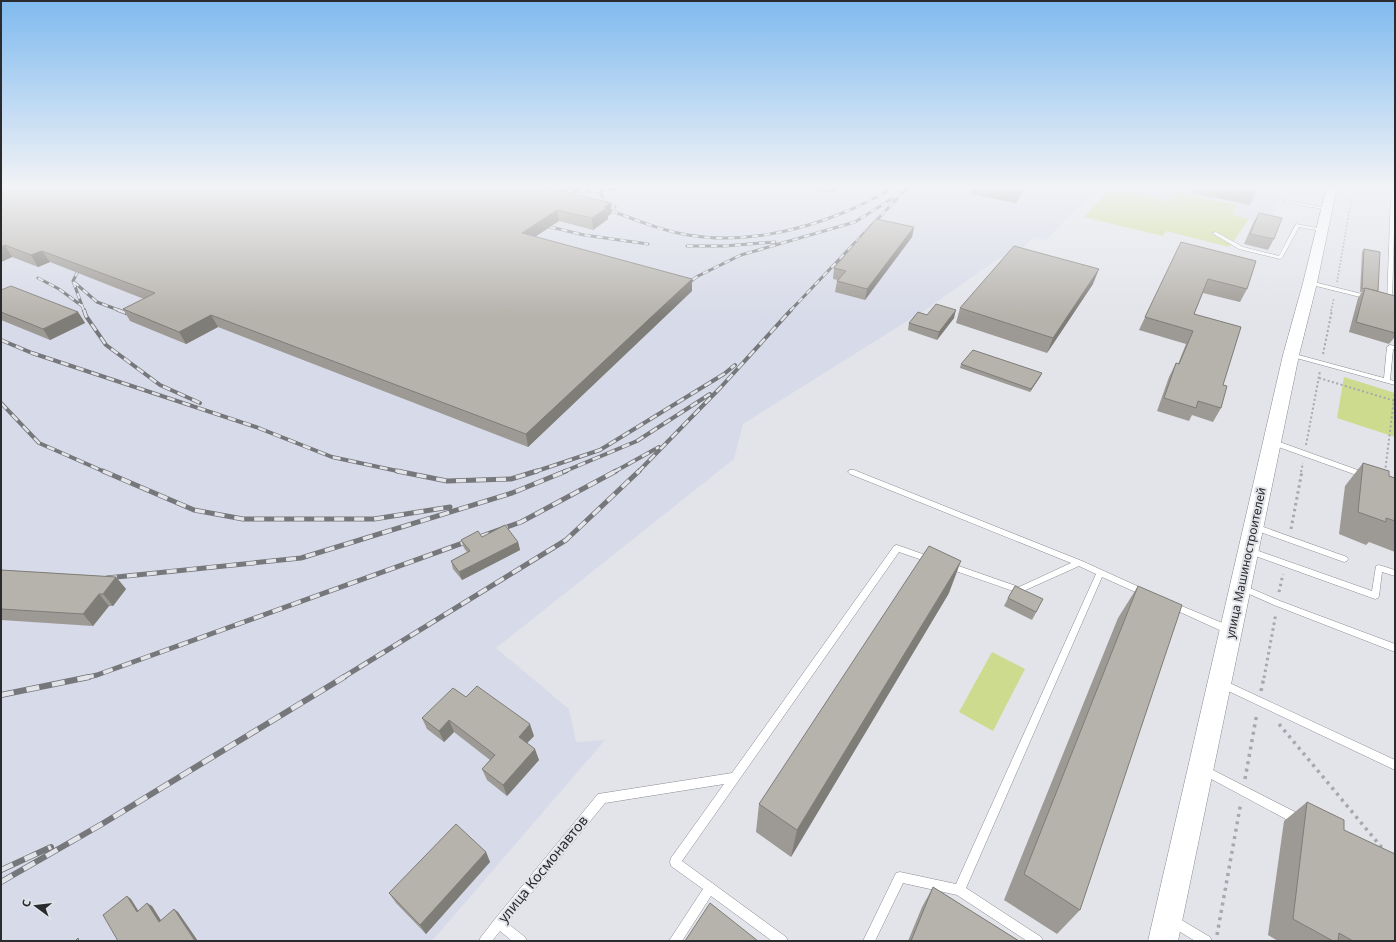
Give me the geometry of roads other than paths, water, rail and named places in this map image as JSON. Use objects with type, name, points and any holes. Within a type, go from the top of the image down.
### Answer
[{"type":"street","name":"улица Машиностроителей","points":[[1163,941],[1291,355],[1322,230]]},
{"type":"lane","points":[[1214,233],[1241,248],[1280,258],[1295,230]]},
{"type":"lane","points":[[1384,300],[1390,302],[1392,230]]},
{"type":"lane","points":[[1310,283],[1377,299]]},
{"type":"lane","points":[[1387,381],[1390,347],[1395,348]]},
{"type":"lane","points":[[1291,355],[1395,383]]},
{"type":"lane","points":[[1272,442],[1384,482]]},
{"type":"lane","points":[[852,472],[1079,563],[1100,574],[1151,596]]},
{"type":"lane","points":[[1254,526],[1344,558]]},
{"type":"lane","points":[[782,941],[675,862],[897,548],[1019,590],[1079,563]]},
{"type":"lane","points":[[1248,551],[1375,596],[1379,568],[1395,573]]},
{"type":"lane","points":[[959,890],[1100,574]]},
{"type":"lane","points":[[1240,587],[1277,603],[1395,648]]},
{"type":"lane","points":[[1166,602],[1231,631]]},
{"type":"lane","points":[[1220,682],[1395,765]]},
{"type":"lane","points":[[1200,769],[1305,823]]},
{"type":"lane","name":"улица Космонавтов","points":[[485,941],[602,798],[735,777]]},
{"type":"lane","points":[[869,941],[900,877],[959,890],[1037,941]]},
{"type":"lane","points":[[676,941],[710,888]]},
{"type":"lane","points":[[1168,918],[1206,941]]},
{"type":"lane","points":[[499,923],[521,941]]},
{"type":"railway","points":[[563,230],[584,235],[648,244]]},
{"type":"railway","points":[[666,230],[688,235],[728,238],[748,237],[788,230]]},
{"type":"railway","points":[[683,287],[698,276],[741,255],[828,230]]},
{"type":"railway","points":[[790,311],[867,230]]},
{"type":"railway","points":[[687,246],[724,246],[775,242]]},
{"type":"railway","points":[[78,271],[73,281],[84,311]]},
{"type":"railway","points":[[38,278],[59,289],[82,306]]},
{"type":"railway","points":[[74,282],[97,302],[121,311]]},
{"type":"railway","points":[[84,310],[86,316],[106,345],[160,385],[200,403]]},
{"type":"railway","points":[[118,310],[134,316]]},
{"type":"railway","points":[[639,471],[721,387],[791,310]]},
{"type":"railway","points":[[1,340],[32,353],[256,427],[332,457],[402,472]]},
{"type":"railway","points":[[537,471],[600,450],[724,374],[735,365]]},
{"type":"railway","points":[[563,472],[637,441],[710,394]]},
{"type":"railway","points":[[1,403],[39,443],[105,472]]},
{"type":"railway","points":[[614,472],[659,447]]},
{"type":"railway","points":[[103,471],[194,510],[243,519],[374,519],[450,507]]},
{"type":"railway","points":[[397,471],[402,472]]},
{"type":"railway","points":[[402,472],[447,481],[511,479],[537,471]]},
{"type":"railway","points":[[107,578],[301,558],[512,493],[566,471]]},
{"type":"railway","points":[[84,678],[97,675],[521,522],[616,471]]},
{"type":"railway","points":[[342,678],[566,540],[639,471]]},
{"type":"railway","points":[[1,695],[89,677]]},
{"type":"railway","points":[[1,882],[102,824],[344,677]]},
{"type":"railway","points":[[1,870],[51,847]]}]
